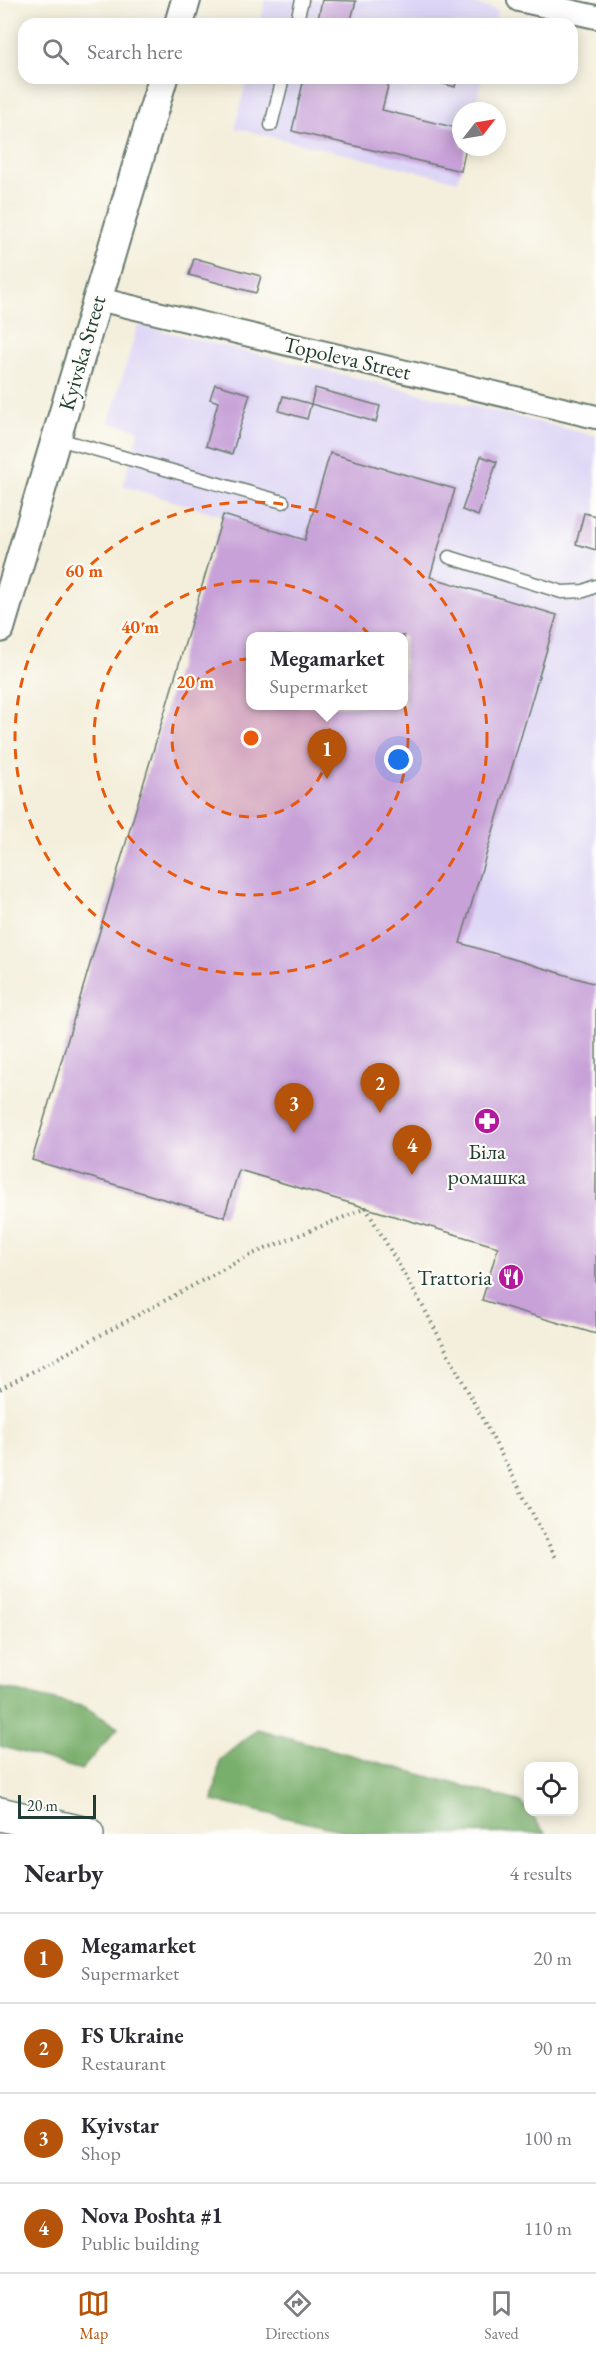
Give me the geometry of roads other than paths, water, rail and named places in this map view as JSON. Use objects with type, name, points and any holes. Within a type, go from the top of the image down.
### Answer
[{"type":"highway","points":[[0,1814],[87,1834]]},
{"type":"street","points":[[181,18],[186,0]]},
{"type":"street","points":[[519,0],[596,17]]},
{"type":"street","name":"Kyivska Street","points":[[0,628],[58,439],[161,84]]},
{"type":"street","name":"Topoleva Street","points":[[98,299],[596,417]]},
{"type":"lane","points":[[298,18],[302,0]]},
{"type":"lane","points":[[271,125],[281,84]]},
{"type":"lane","points":[[58,439],[283,502]]},
{"type":"lane","points":[[449,557],[562,592],[584,591],[596,586]]},
{"type":"place","name":"Megamarket","points":[[327,779]]},
{"type":"place","name":"FS Ukraine","points":[[380,1113]]},
{"type":"place","name":"Біла ромашка","points":[[487,1121]]},
{"type":"place","name":"Kyivstar","points":[[294,1133]]},
{"type":"place","name":"Nova Poshta #1","points":[[412,1175]]},
{"type":"place","name":"Trattoria","points":[[511,1277]]}]
